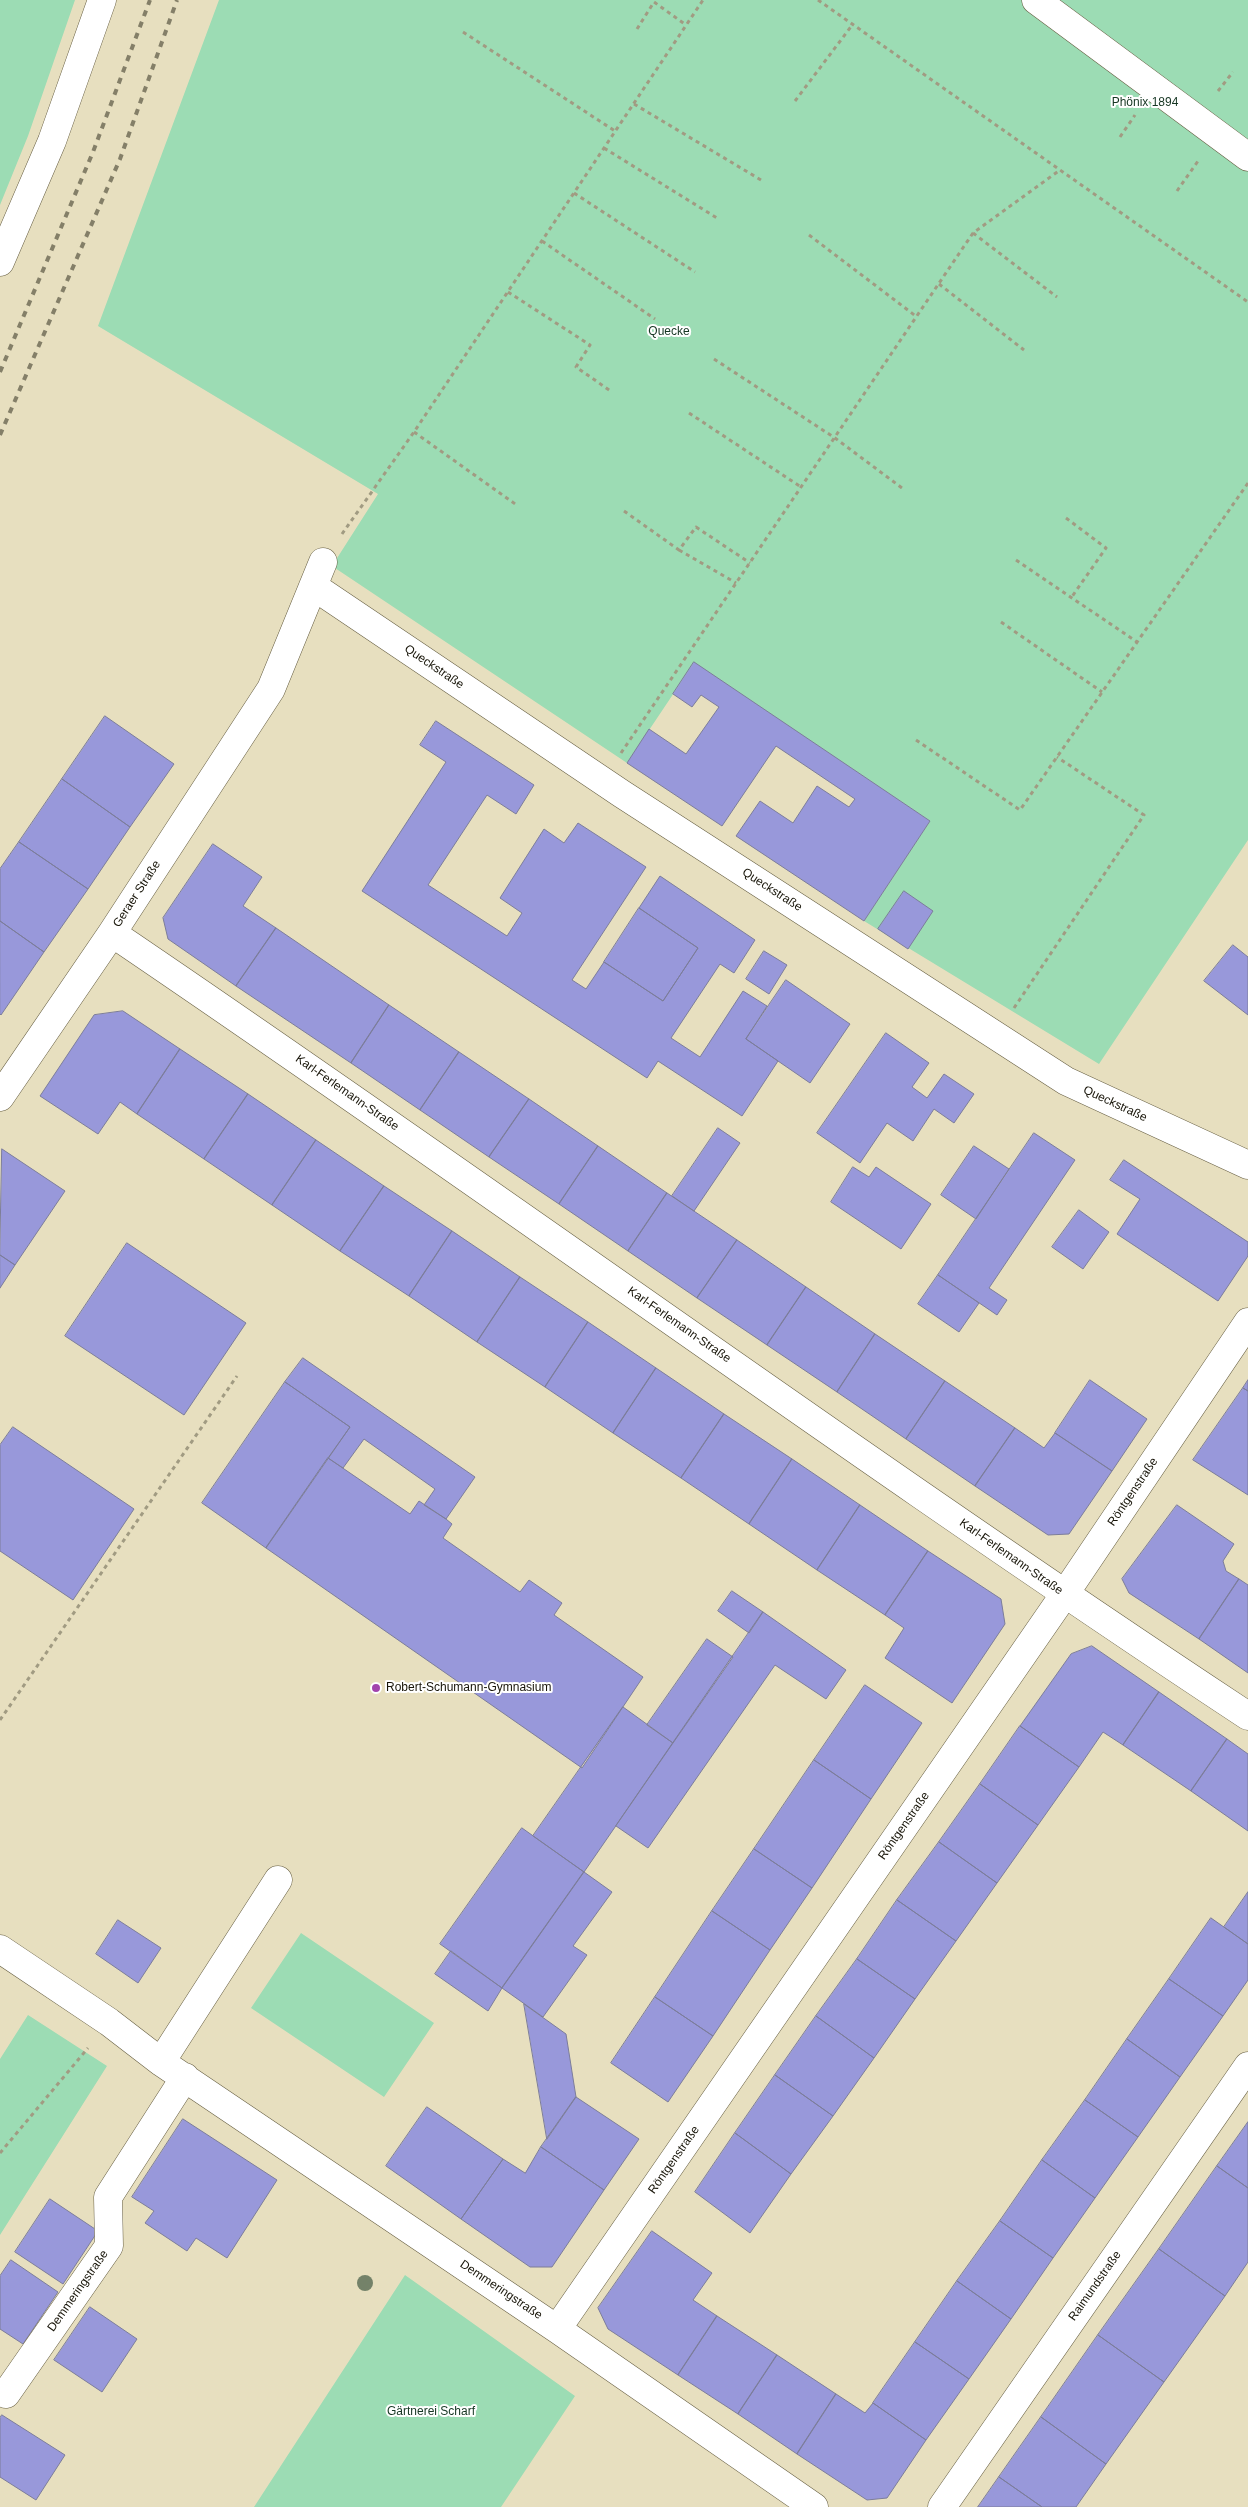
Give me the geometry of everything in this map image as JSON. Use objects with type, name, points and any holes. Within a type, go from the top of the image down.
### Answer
[{"type":"street","points":[[0,262],[52,141],[102,0]]},
{"type":"street","points":[[1036,0],[1248,158]]},
{"type":"street","name":"Geraer Straße","points":[[0,1098],[112,933],[271,689],[318,574]]},
{"type":"street","name":"Queckstraße","points":[[318,574],[603,780],[1066,1081],[1248,1165]]},
{"type":"street","name":"Karl-Ferlemann-Straße","points":[[112,933],[315,1071],[1064,1595],[1248,1716]]},
{"type":"street","name":"Röntgenstraße","points":[[557,2329],[1064,1595],[1248,1322]]},
{"type":"street","points":[[162,2062],[278,1880]]},
{"type":"street","name":"Demmeringstraße","points":[[0,1949],[109,2022],[162,2062],[557,2329],[814,2507]]},
{"type":"street","name":"Raimundstraße","points":[[942,2507],[1248,2066]]},
{"type":"street","name":"Demmeringstraße","points":[[6,2394],[109,2246],[108,2197],[185,2077]]},
{"type":"path","points":[[318,574],[703,0]]},
{"type":"path","points":[[818,0],[1248,302]]},
{"type":"path","points":[[637,29],[654,2],[686,25]]},
{"type":"path","points":[[795,101],[853,24]]},
{"type":"path","points":[[463,32],[616,131]]},
{"type":"path","points":[[634,104],[761,180]]},
{"type":"path","points":[[604,148],[717,218]]},
{"type":"path","points":[[603,780],[974,233],[1060,170]]},
{"type":"path","points":[[574,193],[696,272]]},
{"type":"path","points":[[974,233],[1057,297]]},
{"type":"path","points":[[809,235],[917,317]]},
{"type":"path","points":[[542,241],[655,319]]},
{"type":"path","points":[[939,284],[1024,350]]},
{"type":"path","points":[[508,292],[590,345],[576,367],[612,392]]},
{"type":"path","points":[[714,358],[835,438],[902,488]]},
{"type":"path","points":[[689,413],[801,487]]},
{"type":"path","points":[[414,432],[518,506]]},
{"type":"path","points":[[916,740],[1020,810],[1248,483]]},
{"type":"path","points":[[624,511],[679,550],[736,583]]},
{"type":"path","points":[[1066,518],[1106,548],[1072,598]]},
{"type":"path","points":[[679,550],[696,528],[750,563]]},
{"type":"path","points":[[1016,560],[1137,642]]},
{"type":"path","points":[[1001,622],[1102,692]]},
{"type":"path","points":[[1011,1011],[1144,815],[1057,757]]},
{"type":"path","points":[[0,1720],[237,1376]]},
{"type":"path","points":[[0,2153],[70,2068]]},
{"type":"green space","points":[[0,0],[75,0],[28,136],[0,205]]},
{"type":"green space","name":"Quecke","points":[[219,0],[1248,0],[1248,840],[1099,1064],[864,921],[930,821],[694,663],[627,763],[332,566],[378,494],[98,326]]},
{"type":"green space","points":[[301,1933],[434,2023],[384,2097],[251,2008]]},
{"type":"green space","points":[[28,2015],[107,2066],[0,2235],[0,2059]]},
{"type":"green space","name":"Gärtnerei Scharf","points":[[405,2275],[575,2396],[501,2507],[254,2507]]},
{"type":"building","points":[[694,662],[930,821],[864,921],[736,836],[760,801],[793,823],[817,786],[849,807],[855,799],[776,746],[722,826],[627,763],[649,729],[686,754],[719,707],[701,695],[692,707],[673,694]]},
{"type":"building","points":[[105,716],[174,764],[130,827],[62,779]]},
{"type":"building","points":[[436,721],[534,785],[516,814],[487,795],[428,885],[507,936],[522,913],[500,898],[544,829],[564,843],[578,823],[646,867],[572,980],[586,989],[604,962],[663,1001],[698,948],[639,908],[660,876],[755,940],[734,973],[720,964],[671,1038],[700,1057],[743,991],[767,1006],[746,1039],[778,1061],[742,1116],[658,1061],[647,1078],[362,891],[446,762],[420,745]]},
{"type":"building","points":[[62,779],[130,827],[88,889],[19,842]]},
{"type":"building","points":[[19,842],[88,889],[44,952],[0,921],[0,869]]},
{"type":"building","points":[[213,844],[262,877],[243,906],[276,928],[236,986],[168,939],[163,918]]},
{"type":"building","points":[[904,891],[933,911],[908,949],[878,929]]},
{"type":"building","points":[[639,908],[698,948],[663,1001],[604,962]]},
{"type":"building","points":[[0,921],[44,952],[1,1015],[0,1014]]},
{"type":"building","points":[[276,928],[389,1005],[351,1063],[236,986]]},
{"type":"building","points":[[1233,945],[1248,957],[1248,1015],[1204,981]]},
{"type":"building","points":[[764,951],[787,965],[769,994],[746,979]]},
{"type":"building","points":[[786,980],[850,1024],[810,1083],[746,1039]]},
{"type":"building","points":[[389,1005],[459,1052],[420,1110],[351,1063]]},
{"type":"building","points":[[123,1011],[180,1049],[137,1114],[120,1102],[98,1134],[40,1096],[94,1015]]},
{"type":"building","points":[[886,1033],[929,1063],[912,1087],[927,1098],[944,1074],[974,1094],[954,1123],[934,1109],[913,1141],[887,1123],[860,1163],[817,1133]]},
{"type":"building","points":[[180,1049],[248,1094],[204,1159],[137,1114]]},
{"type":"building","points":[[459,1052],[529,1099],[489,1157],[420,1110]]},
{"type":"building","points":[[248,1094],[316,1140],[272,1205],[204,1159]]},
{"type":"building","points":[[529,1099],[598,1146],[559,1204],[489,1157]]},
{"type":"building","points":[[718,1128],[740,1143],[694,1211],[672,1196]]},
{"type":"building","points":[[1034,1133],[1075,1160],[989,1288],[1007,1300],[997,1315],[938,1275]]},
{"type":"building","points":[[316,1140],[384,1186],[340,1251],[272,1205]]},
{"type":"building","points":[[598,1146],[667,1193],[628,1251],[559,1204]]},
{"type":"building","points":[[974,1146],[1009,1169],[976,1219],[941,1195]]},
{"type":"building","points":[[2,1149],[65,1191],[15,1265],[0,1255]]},
{"type":"building","points":[[1124,1160],[1248,1242],[1248,1256],[1218,1301],[1117,1234],[1140,1199],[1110,1180]]},
{"type":"building","points":[[853,1167],[869,1177],[876,1167],[931,1204],[901,1249],[831,1202]]},
{"type":"building","points":[[384,1186],[452,1231],[409,1296],[340,1251]]},
{"type":"building","points":[[667,1193],[737,1240],[697,1298],[628,1251]]},
{"type":"building","points":[[1079,1210],[1109,1232],[1083,1269],[1052,1247]]},
{"type":"building","points":[[452,1231],[520,1277],[477,1342],[409,1296]]},
{"type":"building","points":[[737,1240],[806,1287],[767,1345],[697,1298]]},
{"type":"building","points":[[127,1243],[246,1323],[184,1415],[65,1336]]},
{"type":"building","points":[[0,1255],[15,1265],[0,1288]]},
{"type":"building","points":[[938,1275],[979,1303],[959,1332],[918,1304]]},
{"type":"building","points":[[520,1277],[588,1322],[545,1387],[477,1342]]},
{"type":"building","points":[[806,1287],[875,1334],[837,1392],[767,1345]]},
{"type":"building","points":[[588,1322],[656,1368],[613,1433],[545,1387]]},
{"type":"building","points":[[875,1334],[945,1381],[906,1439],[837,1392]]},
{"type":"building","points":[[303,1358],[475,1477],[446,1519],[424,1505],[435,1489],[364,1439],[343,1468],[328,1458],[350,1427],[285,1382]]},
{"type":"building","points":[[656,1368],[724,1414],[681,1478],[613,1433]]},
{"type":"building","points":[[1090,1380],[1147,1419],[1112,1471],[1055,1433]]},
{"type":"building","points":[[1248,1380],[1248,1391],[1243,1388]]},
{"type":"building","points":[[945,1381],[1015,1428],[975,1486],[906,1439]]},
{"type":"building","points":[[285,1382],[350,1427],[266,1548],[202,1503]]},
{"type":"building","points":[[1243,1388],[1248,1391],[1248,1495],[1193,1460]]},
{"type":"building","points":[[724,1414],[792,1459],[749,1524],[681,1478]]},
{"type":"building","points":[[13,1427],[134,1509],[73,1600],[0,1551],[0,1445]]},
{"type":"building","points":[[1015,1428],[1044,1448],[1055,1433],[1112,1471],[1069,1534],[1048,1535],[975,1486]]},
{"type":"building","points":[[328,1458],[410,1514],[419,1501],[446,1519],[452,1524],[443,1538],[520,1592],[529,1580],[562,1603],[554,1615],[643,1677],[582,1768],[266,1548]]},
{"type":"building","points":[[792,1459],[860,1505],[817,1570],[749,1524]]},
{"type":"building","points":[[860,1505],[928,1551],[885,1615],[817,1570]]},
{"type":"building","points":[[1177,1505],[1234,1544],[1223,1561],[1226,1571],[1239,1579],[1199,1639],[1129,1593],[1122,1579]]},
{"type":"building","points":[[928,1551],[1001,1599],[1005,1624],[952,1703],[885,1658],[904,1628],[885,1615]]},
{"type":"building","points":[[1239,1579],[1248,1585],[1248,1673],[1199,1639]]},
{"type":"building","points":[[732,1591],[763,1612],[749,1633],[718,1611]]},
{"type":"building","points":[[763,1612],[846,1670],[826,1699],[775,1665],[648,1848],[616,1826]]},
{"type":"building","points":[[707,1639],[733,1657],[673,1743],[647,1725]]},
{"type":"building","points":[[1092,1646],[1159,1692],[1123,1745],[1103,1732],[1079,1767],[1020,1726],[1071,1654]]},
{"type":"building","points":[[865,1685],[922,1723],[871,1799],[814,1760]]},
{"type":"building","points":[[1159,1692],[1227,1739],[1191,1791],[1123,1745]]},
{"type":"building","points":[[623,1707],[673,1743],[584,1872],[533,1836]]},
{"type":"building","points":[[1020,1726],[1079,1767],[1038,1825],[980,1784]]},
{"type":"building","points":[[1227,1739],[1248,1754],[1248,1831],[1191,1791]]},
{"type":"building","points":[[814,1760],[871,1799],[812,1888],[754,1849]]},
{"type":"building","points":[[980,1784],[1038,1825],[997,1883],[939,1842]]},
{"type":"building","points":[[522,1828],[584,1872],[502,1988],[440,1944]]},
{"type":"building","points":[[939,1842],[997,1883],[956,1941],[897,1900]]},
{"type":"building","points":[[754,1849],[812,1888],[770,1950],[712,1911]]},
{"type":"building","points":[[584,1872],[612,1892],[573,1946],[587,1955],[543,2017],[502,1988]]},
{"type":"building","points":[[1248,1892],[1248,1944],[1224,1927]]},
{"type":"building","points":[[897,1900],[956,1941],[915,1999],[857,1959]]},
{"type":"building","points":[[712,1911],[770,1950],[713,2036],[655,1997]]},
{"type":"building","points":[[1211,1918],[1248,1944],[1248,1980],[1223,2016],[1169,1979]]},
{"type":"building","points":[[118,1920],[161,1948],[138,1983],[96,1954]]},
{"type":"building","points":[[451,1951],[502,1988],[488,2011],[435,1974]]},
{"type":"building","points":[[857,1959],[915,1999],[874,2058],[816,2016]]},
{"type":"building","points":[[1169,1979],[1223,2016],[1180,2077],[1127,2039]]},
{"type":"building","points":[[655,1997],[713,2036],[668,2102],[611,2063]]},
{"type":"building","points":[[524,2004],[566,2034],[576,2097],[547,2139]]},
{"type":"building","points":[[816,2016],[874,2058],[833,2116],[775,2075]]},
{"type":"building","points":[[1127,2039],[1180,2077],[1138,2137],[1085,2100]]},
{"type":"building","points":[[775,2075],[833,2116],[791,2174],[735,2133]]},
{"type":"building","points":[[576,2097],[639,2139],[604,2190],[541,2147]]},
{"type":"building","points":[[1085,2100],[1138,2137],[1095,2198],[1042,2160]]},
{"type":"building","points":[[427,2107],[503,2159],[461,2219],[386,2166]]},
{"type":"building","points":[[183,2119],[277,2180],[227,2258],[196,2238],[187,2251],[145,2223],[154,2211],[132,2197]]},
{"type":"building","points":[[1248,2122],[1248,2188],[1217,2166]]},
{"type":"building","points":[[735,2133],[791,2174],[750,2233],[695,2192]]},
{"type":"building","points":[[541,2147],[604,2190],[552,2267],[530,2267],[461,2219],[503,2159],[525,2173]]},
{"type":"building","points":[[1042,2160],[1095,2198],[1053,2258],[1000,2221]]},
{"type":"building","points":[[1217,2166],[1248,2188],[1248,2262],[1225,2296],[1159,2249]]},
{"type":"building","points":[[50,2199],[98,2231],[63,2284],[15,2252]]},
{"type":"building","points":[[1000,2221],[1053,2258],[1011,2319],[957,2281]]},
{"type":"building","points":[[652,2231],[712,2273],[693,2300],[717,2316],[678,2375],[608,2329],[598,2308]]},
{"type":"building","points":[[1159,2249],[1225,2296],[1164,2382],[1098,2335]]},
{"type":"building","points":[[11,2260],[58,2292],[23,2344],[0,2329],[0,2276]]},
{"type":"building","points":[[957,2281],[1011,2319],[969,2379],[915,2342]]},
{"type":"building","points":[[90,2307],[137,2339],[102,2392],[54,2360]]},
{"type":"building","points":[[717,2316],[777,2355],[738,2414],[678,2375]]},
{"type":"building","points":[[1098,2335],[1164,2382],[1106,2464],[1041,2417]]},
{"type":"building","points":[[915,2342],[969,2379],[926,2440],[873,2403]]},
{"type":"building","points":[[777,2355],[836,2394],[797,2454],[738,2414]]},
{"type":"building","points":[[836,2394],[865,2413],[873,2403],[926,2440],[887,2498],[867,2500],[797,2454]]},
{"type":"building","points":[[2,2415],[65,2455],[36,2500],[0,2477],[0,2418]]},
{"type":"building","points":[[1041,2417],[1106,2464],[1076,2507],[1042,2507],[999,2477]]},
{"type":"building","points":[[999,2477],[1042,2507],[978,2507]]},
{"type":"railway","points":[[0,372],[93,152],[150,0]]},
{"type":"railway","points":[[0,435],[120,159],[177,0]]},
{"type":"place","name":"Robert-Schumann-Gymnasium","points":[[376,1688]]},
{"type":"park label","name":"Phönix 1894","points":[[1145,103]]}]
